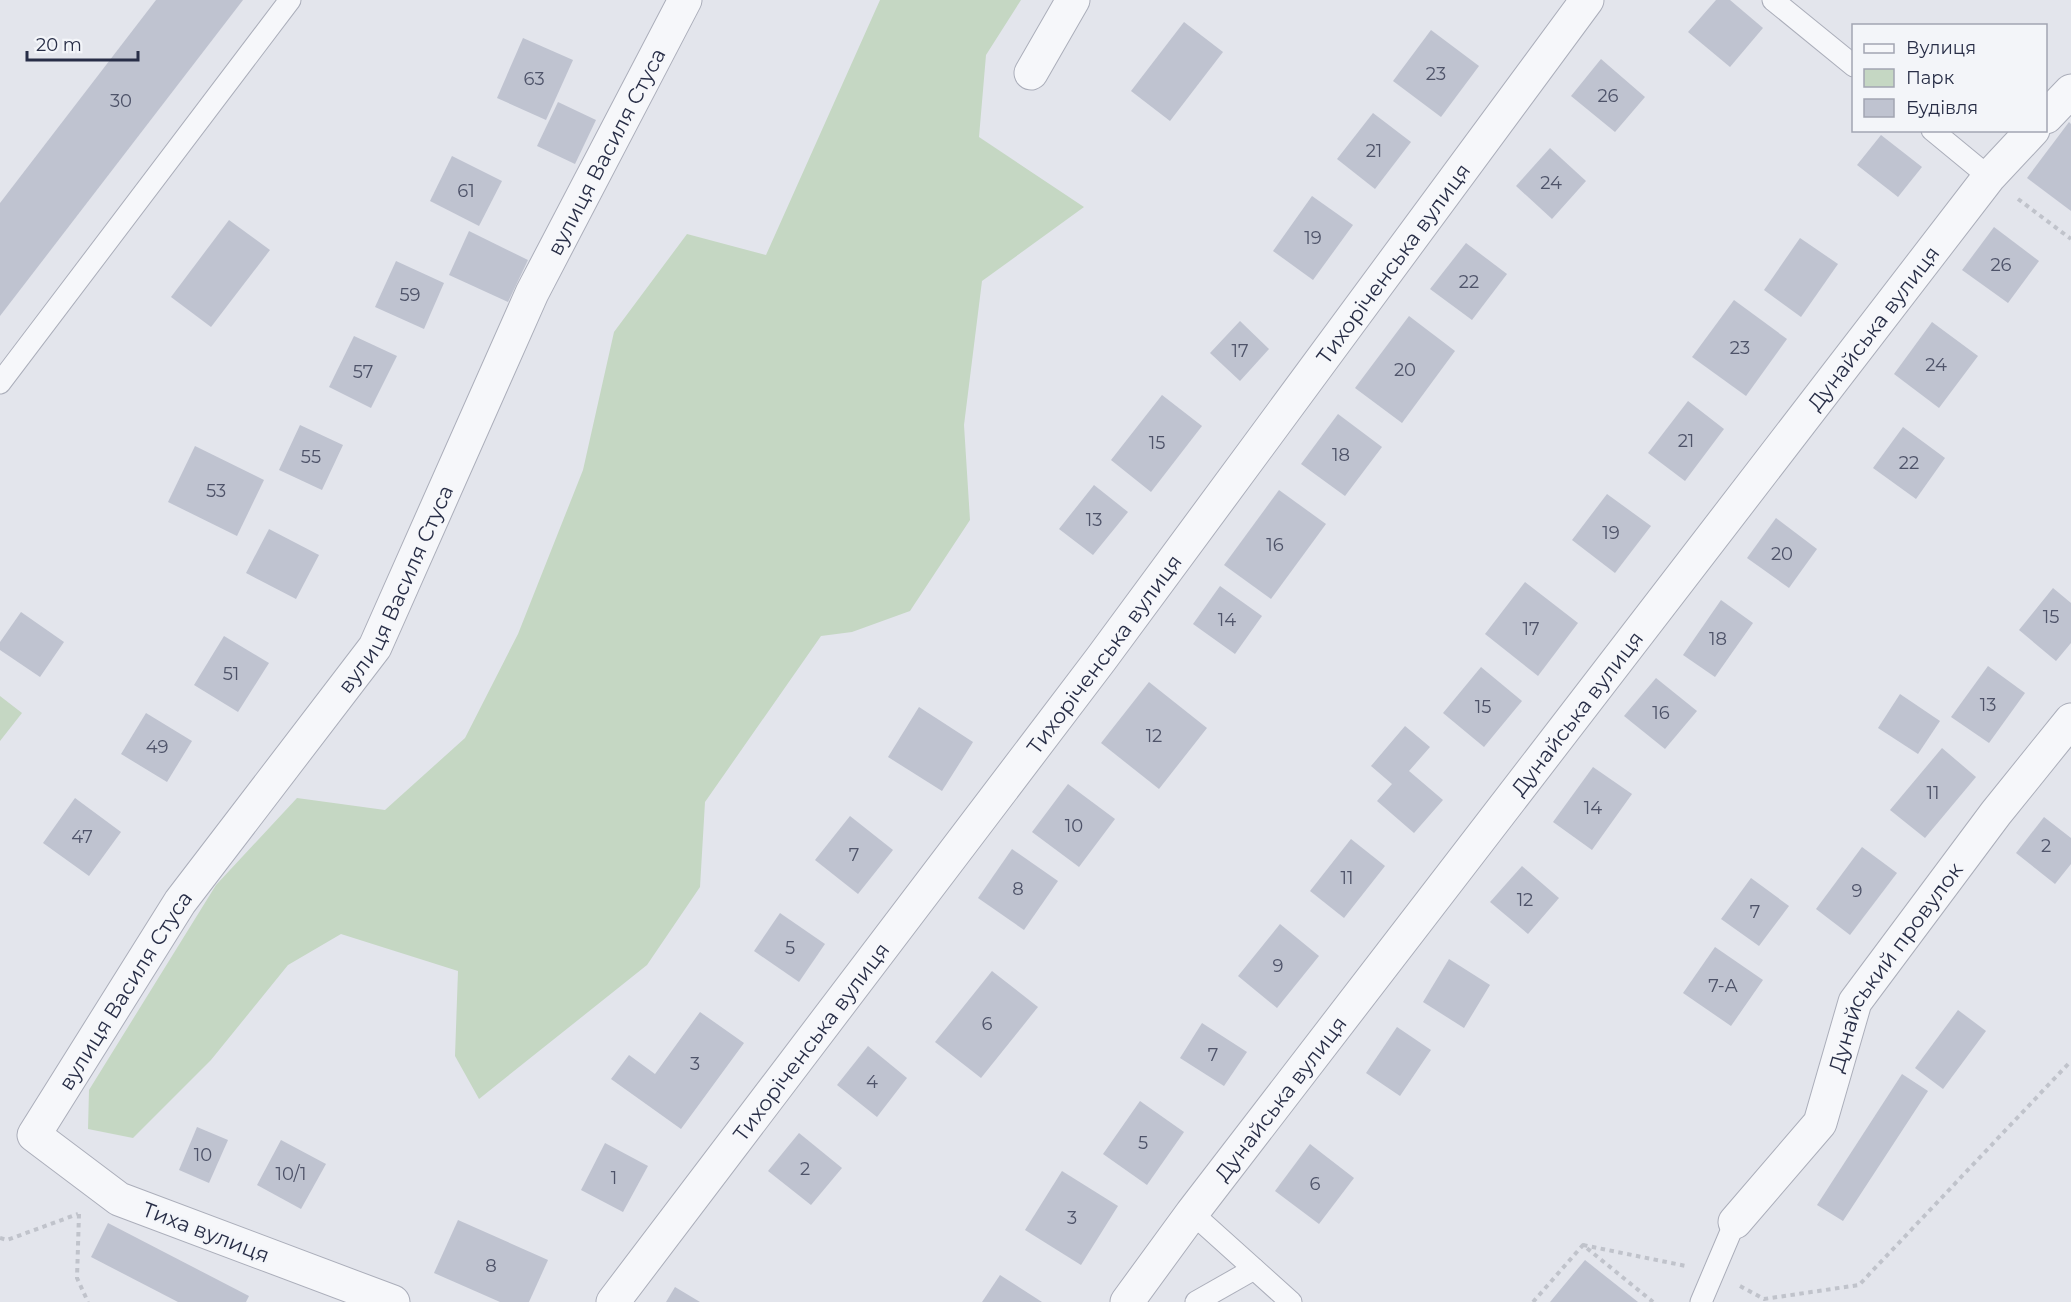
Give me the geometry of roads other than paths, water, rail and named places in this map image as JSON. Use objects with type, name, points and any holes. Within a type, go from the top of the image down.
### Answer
[{"type":"street","name":"вулиця Василя Стуса","points":[[34,1135],[180,902],[375,647],[532,293],[685,0]]},
{"type":"street","points":[[1031,73],[1072,0]]},
{"type":"street","name":"Тихоріченська вулиця","points":[[613,1302],[1101,659],[1587,0]]},
{"type":"street","points":[[2047,116],[2071,91]]},
{"type":"street","name":"Дунайська вулиця","points":[[1127,1302],[1192,1213],[1989,177],[2031,132]]},
{"type":"street","name":"Дунайський провулок","points":[[1735,1222],[1821,1123],[1856,1002],[1996,813],[2071,720]]},
{"type":"street","name":"Тиха вулиця","points":[[34,1135],[119,1199],[393,1302]]},
{"type":"lane","points":[[0,383],[290,0]]},
{"type":"lane","points":[[1773,0],[1852,64]]},
{"type":"lane","points":[[1934,132],[1989,177]]},
{"type":"lane","points":[[1192,1213],[1291,1302]]},
{"type":"lane","points":[[1701,1302],[1735,1222]]},
{"type":"lane","points":[[1196,1302],[1254,1269]]}]
